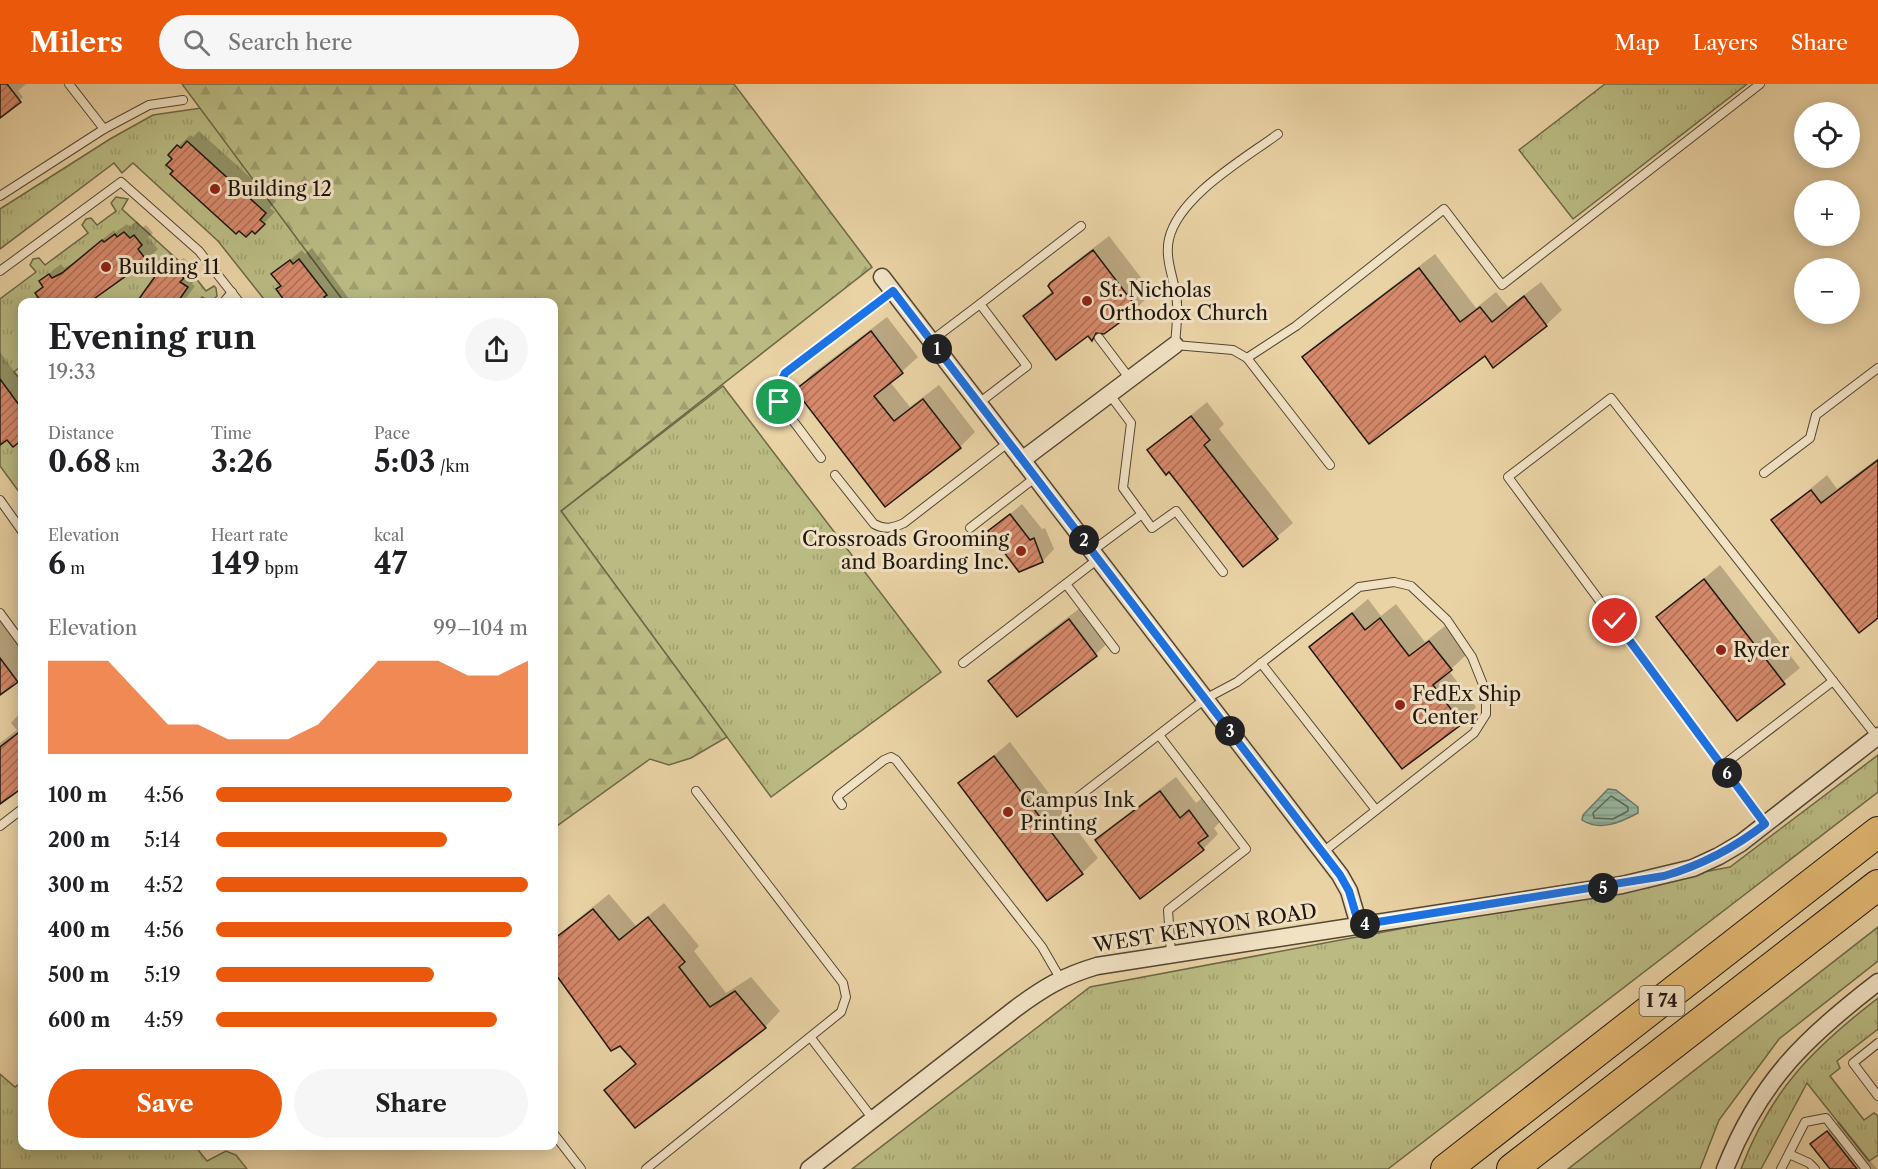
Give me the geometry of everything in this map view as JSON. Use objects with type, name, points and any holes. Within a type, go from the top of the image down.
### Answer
[{"type":"highway","name":"I 74","points":[[1446,1169],[1878,832]]},
{"type":"highway","name":"I 74","points":[[1512,1169],[1878,885]]},
{"type":"street","points":[[882,277],[1340,875],[1349,891],[1359,925]]},
{"type":"street","points":[[1022,460],[1175,345]]},
{"type":"street","name":"WEST KENYON ROAD","points":[[809,1169],[1015,1009],[1060,978],[1097,966],[1664,876],[1693,868],[1719,856],[1765,824],[1877,737]]},
{"type":"street","points":[[1725,1169],[1740,1133],[1778,1072],[1827,1021],[1878,982]]},
{"type":"lane","points":[[69,84],[104,129]]},
{"type":"lane","points":[[1247,358],[1296,326],[1444,209],[1502,285],[1760,84]]},
{"type":"lane","points":[[0,196],[104,129],[149,105],[183,100]]},
{"type":"lane","points":[[1278,134],[1207,187],[1182,212],[1169,239],[1169,267],[1177,302],[1175,345],[1233,350],[1247,358],[1330,465]]},
{"type":"lane","points":[[0,271],[121,182],[199,251],[236,298]]},
{"type":"lane","points":[[932,341],[1081,226]]},
{"type":"lane","points":[[821,458],[779,402],[776,393],[780,382],[785,373],[893,291]]},
{"type":"lane","points":[[227,298],[232,292]]},
{"type":"lane","points":[[979,403],[1027,366],[980,304]]},
{"type":"lane","points":[[1099,338],[1130,379]]},
{"type":"lane","points":[[1764,473],[1810,438],[1816,415],[1878,368]]},
{"type":"lane","points":[[1110,394],[1131,423],[1123,488],[1152,528],[1176,511],[1223,572]]},
{"type":"lane","points":[[1765,824],[1508,477],[1611,398],[1877,737]]},
{"type":"lane","points":[[835,475],[874,524],[883,529],[895,527],[904,523],[1009,442]]},
{"type":"lane","points":[[970,528],[1036,477]]},
{"type":"lane","points":[[0,500],[18,525]]},
{"type":"lane","points":[[963,663],[1066,584],[1142,514]]},
{"type":"lane","points":[[1077,798],[1205,699],[1237,682],[1359,587],[1394,582],[1411,586],[1447,620],[1475,666],[1486,692],[1486,714],[1474,733],[1323,852]]},
{"type":"lane","points":[[1066,584],[1115,649]]},
{"type":"lane","points":[[0,613],[18,638]]},
{"type":"lane","points":[[1261,663],[1376,810]]},
{"type":"lane","points":[[1722,766],[1833,681]]},
{"type":"lane","points":[[1159,735],[1246,849],[1168,910],[1172,954]]},
{"type":"lane","points":[[842,805],[837,798],[839,795],[884,760],[896,759],[1042,947],[1060,978]]},
{"type":"lane","points":[[646,1169],[811,1038],[841,1012],[846,997],[843,983],[696,791]]},
{"type":"lane","points":[[0,826],[18,812]]},
{"type":"lane","points":[[811,1038],[873,1119]]},
{"type":"lane","points":[[1878,1043],[1853,1063],[1878,1096]]},
{"type":"lane","points":[[1781,1169],[1805,1122],[1826,1118],[1866,1169]]},
{"type":"lane","points":[[558,1139],[581,1169]]},
{"type":"lane","points":[[1789,1154],[1809,1163],[1815,1169]]},
{"type":"green space","points":[[182,84],[734,84],[872,267],[561,511],[727,737],[691,758],[669,765],[650,759],[558,825],[558,298],[341,298]]},
{"type":"green space","points":[[1605,84],[1747,84],[1573,219],[1519,150]]},
{"type":"green space","points":[[201,108],[341,298],[263,298],[218,241],[133,163],[122,173],[114,163],[0,249],[0,209],[110,139],[153,115]]},
{"type":"green space","points":[[116,197],[128,199],[122,209],[191,272],[206,291],[214,286],[217,296],[215,298],[18,298],[18,368],[14,372],[18,376],[18,491],[0,466],[0,299],[36,272],[30,265],[33,259],[39,258],[45,265],[88,233],[82,225],[86,219],[91,218],[97,225],[116,211],[111,203]]},
{"type":"green space","points":[[723,386],[941,672],[771,797],[561,511]]},
{"type":"green space","points":[[1878,755],[1878,792],[1388,1169],[852,1169],[1090,987],[1730,867]]},
{"type":"green space","points":[[1878,927],[1878,961],[1779,1039],[1719,1120],[1700,1169],[1568,1169]]},
{"type":"green space","points":[[1878,998],[1878,1029],[1837,1061],[1840,1068],[1830,1076],[1864,1120],[1874,1113],[1878,1116],[1878,1155],[1869,1161],[1807,1083],[1761,1169],[1741,1169],[1766,1116],[1796,1073],[1833,1035]]},
{"type":"green space","points":[[0,1074],[15,1087],[18,1085],[18,1150],[198,1150],[207,1161],[226,1151],[236,1155],[247,1169],[0,1169]]},
{"type":"water","points":[[1608,789],[1616,790],[1638,807],[1638,813],[1618,822],[1603,825],[1589,824],[1582,820],[1583,815]]},
{"type":"building","points":[[0,84],[7,84],[21,102],[0,118]]},
{"type":"building","name":"Building 12","points":[[187,141],[266,213],[260,220],[265,224],[255,234],[252,231],[246,237],[239,231],[236,234],[170,174],[173,171],[166,165],[172,159],[168,155],[177,145],[181,148]]},
{"type":"building","name":"Building 11","points":[[124,232],[130,238],[134,235],[142,245],[138,249],[147,261],[95,298],[38,298],[35,293],[43,287],[39,281],[49,274],[52,278],[62,273],[102,240],[104,242],[115,234],[117,237]]},
{"type":"building","name":"St. Nicholas Orthodox Church","points":[[1093,250],[1138,309],[1104,334],[1096,333],[1092,341],[1088,336],[1056,360],[1023,316],[1053,293],[1048,286],[1050,283]]},
{"type":"building","points":[[299,259],[327,295],[325,298],[282,298],[276,289],[281,286],[271,274],[290,260],[293,264]]},
{"type":"building","points":[[161,268],[168,273],[171,268],[184,278],[180,282],[188,287],[180,298],[140,298]]},
{"type":"building","points":[[1419,268],[1460,322],[1480,307],[1492,322],[1524,296],[1547,326],[1493,368],[1485,356],[1369,444],[1302,357]]},
{"type":"building","points":[[871,331],[903,373],[874,396],[894,421],[923,399],[961,448],[885,507],[795,390]]},
{"type":"building","points":[[0,379],[18,404],[18,443],[13,447],[7,440],[0,445]]},
{"type":"building","points":[[1191,416],[1210,440],[1204,445],[1278,539],[1243,567],[1169,472],[1166,475],[1147,450]]},
{"type":"building","points":[[1878,460],[1878,618],[1859,633],[1771,520],[1811,490],[1821,503]]},
{"type":"building","name":"Crossroads Grooming and Boarding Inc.","points":[[1010,514],[1030,540],[1034,538],[1043,562],[1019,572],[988,531]]},
{"type":"building","name":"Ryder","points":[[1704,579],[1785,684],[1737,721],[1656,617]]},
{"type":"building","name":"FedEx Ship Center","points":[[1352,613],[1365,630],[1380,618],[1409,656],[1429,641],[1452,670],[1433,685],[1462,724],[1402,769],[1309,647]]},
{"type":"building","points":[[1069,619],[1097,656],[1017,717],[988,681]]},
{"type":"building","points":[[0,658],[18,682],[0,695]]},
{"type":"building","points":[[18,733],[18,791],[0,804],[0,747]]},
{"type":"building","name":"Campus Ink Printing","points":[[994,756],[1083,874],[1047,901],[958,783]]},
{"type":"building","points":[[1160,791],[1180,818],[1189,810],[1208,836],[1198,843],[1204,850],[1140,899],[1095,840]]},
{"type":"building","points":[[593,909],[619,940],[648,917],[685,962],[679,967],[710,1007],[735,991],[766,1028],[635,1128],[604,1090],[636,1064],[620,1046],[611,1051],[558,978],[558,936]]},
{"type":"building","points":[[1827,1131],[1857,1169],[1830,1169],[1810,1144]]},
{"type":"place","name":"Building 12","points":[[215,189]]},
{"type":"place","name":"Building 11","points":[[106,267]]},
{"type":"place","name":"St. Nicholas Orthodox Church","points":[[1087,301]]},
{"type":"place","name":"Crossroads Grooming and Boarding Inc.","points":[[1021,551]]},
{"type":"place","name":"Ryder","points":[[1721,650]]},
{"type":"place","name":"FedEx Ship Center","points":[[1400,705]]},
{"type":"place","name":"Campus Ink Printing","points":[[1008,812]]},
{"type":"route","points":[[779,402],[776,393],[785,373],[893,291],[1340,875],[1349,891],[1359,925],[1622,885],[1664,876],[1693,868],[1719,856],[1741,843],[1765,824],[1615,621]]}]
